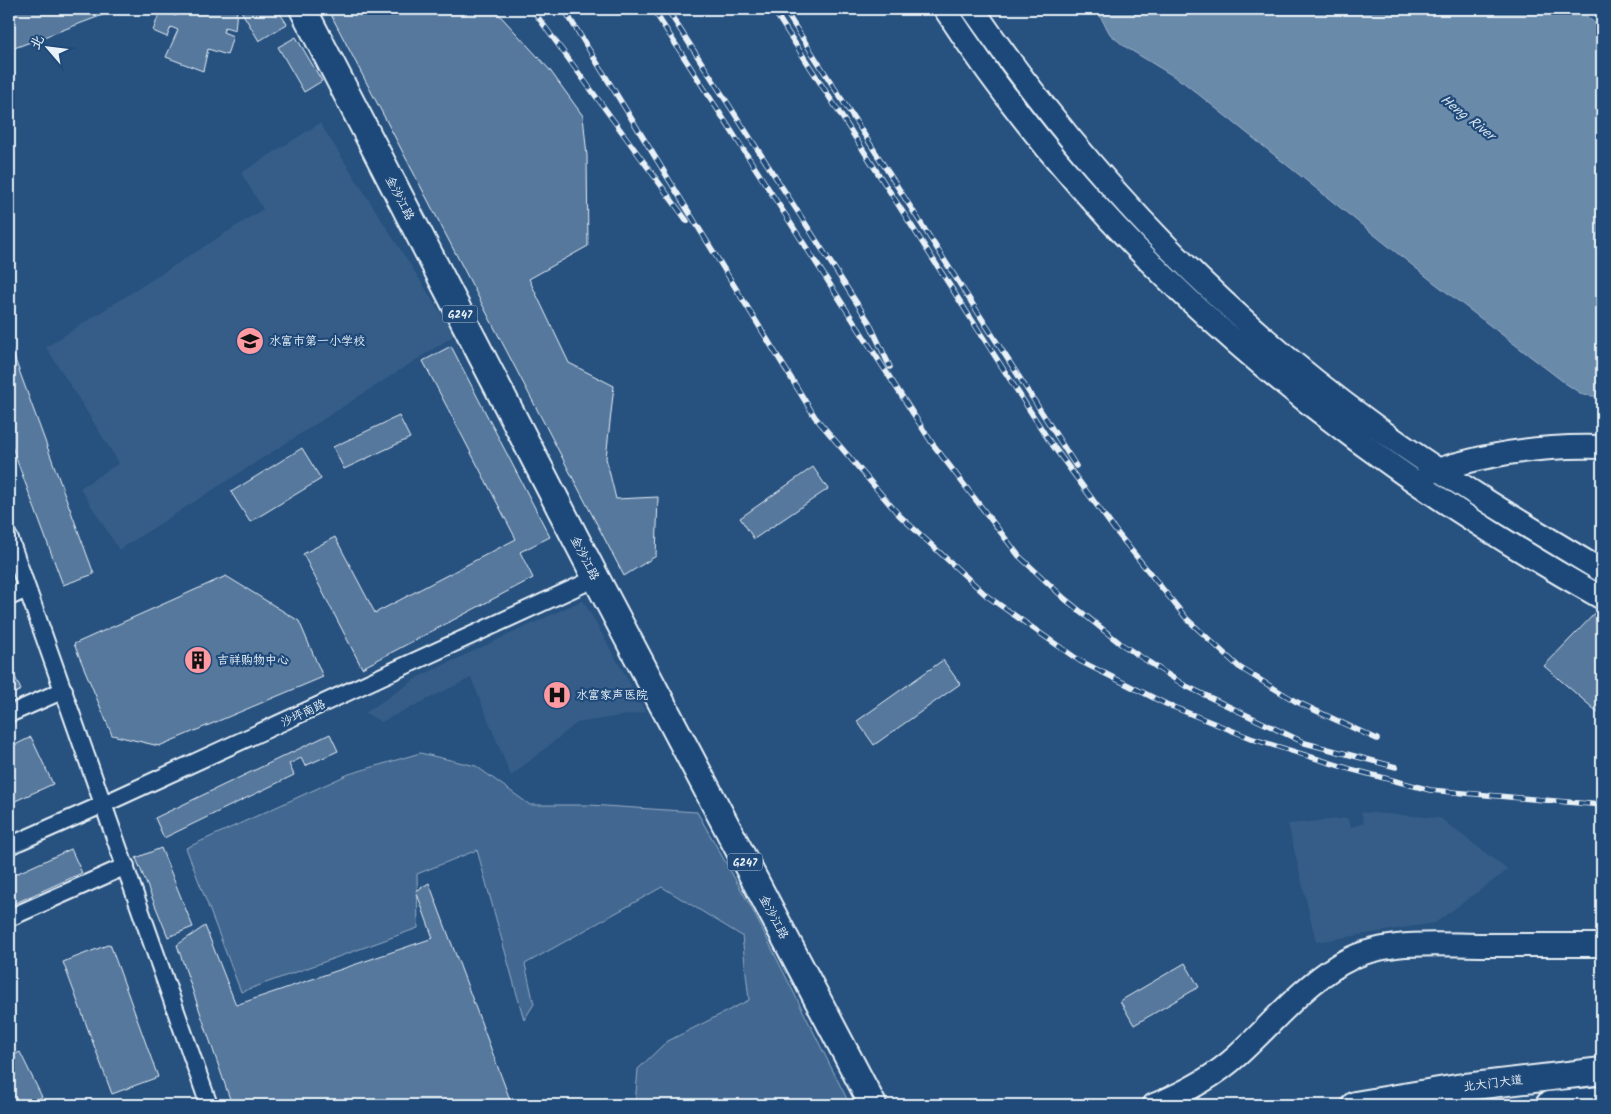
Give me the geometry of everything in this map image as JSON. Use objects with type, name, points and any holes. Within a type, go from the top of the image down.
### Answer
[{"type":"highway","name":"金沙江路","points":[[303,9],[617,619],[873,1105]]},
{"type":"highway","name":"北大门大道","points":[[1355,1105],[1457,1088],[1591,1072]]},
{"type":"highway","points":[[1549,1105],[1595,1102]]},
{"type":"main road","points":[[945,9],[994,80],[1035,133],[1094,202],[1158,272],[1213,324],[1281,383],[1352,438],[1484,527],[1602,598]]},
{"type":"main road","points":[[973,9],[1053,118],[1094,167],[1175,255],[1229,307],[1296,364],[1373,425],[1445,468],[1602,571]]},
{"type":"main road","points":[[1411,479],[1445,468],[1526,451],[1602,447]]},
{"type":"main road","points":[[1154,1105],[1182,1093],[1220,1070],[1313,983],[1340,963],[1370,950],[1387,946],[1421,945],[1602,945]]},
{"type":"main road","points":[[1591,1072],[1595,1102]]},
{"type":"street","points":[[9,537],[209,1105]]},
{"type":"street","name":"沙坪南路","points":[[9,846],[596,578]]},
{"type":"street","points":[[9,597],[27,589]]},
{"type":"street","points":[[9,714],[64,690]]},
{"type":"street","points":[[9,918],[126,866]]},
{"type":"shaded area","name":"水富市第一小学校","points":[[320,123],[455,335],[119,550],[80,488],[119,463],[46,347],[263,209],[241,173]]},
{"type":"shaded area","name":"水富家声医院","points":[[583,600],[646,712],[577,723],[511,776],[471,678],[381,722],[365,713],[420,676]]},
{"type":"shaded area","points":[[420,753],[476,766],[530,805],[590,805],[697,812],[752,909],[850,1105],[635,1105],[638,1069],[666,1042],[749,1000],[742,936],[662,887],[525,964],[534,1004],[524,1020],[477,850],[417,874],[418,928],[241,992],[186,848],[349,774]]},
{"type":"shaded area","points":[[1361,812],[1440,818],[1508,870],[1435,923],[1316,942],[1288,824],[1347,818],[1351,827],[1364,823]]},
{"type":"water","name":"Heng River","points":[[1096,9],[1578,9],[1602,29],[1602,397],[1583,395],[1565,383],[1432,281],[1183,82],[1124,46],[1110,34]]},
{"type":"building","points":[[14,9],[119,9],[9,50],[9,11]]},
{"type":"building","points":[[178,9],[237,10],[235,30],[225,27],[223,32],[233,36],[227,55],[208,49],[203,71],[166,57],[178,30],[171,27],[167,37],[153,31],[160,11],[176,16]]},
{"type":"building","points":[[240,9],[277,9],[287,24],[259,41]]},
{"type":"building","points":[[328,9],[494,9],[549,69],[583,116],[587,156],[588,246],[529,279],[569,363],[614,386],[606,458],[616,499],[658,497],[656,556],[624,576]]},
{"type":"building","points":[[296,37],[322,81],[304,92],[278,47]]},
{"type":"building","points":[[9,343],[94,574],[63,585],[9,439]]},
{"type":"building","points":[[451,346],[550,537],[520,552],[533,578],[362,668],[303,554],[335,537],[375,613],[516,539],[423,361]]},
{"type":"building","points":[[399,416],[410,438],[344,469],[333,447]]},
{"type":"building","points":[[302,448],[321,479],[250,522],[231,492]]},
{"type":"building","points":[[813,467],[828,489],[754,539],[740,518]]},
{"type":"building","name":"吉祥购物中心","points":[[226,576],[299,621],[323,677],[159,746],[112,735],[74,644]]},
{"type":"building","points":[[1602,606],[1602,716],[1544,666]]},
{"type":"building","points":[[943,660],[960,684],[874,745],[857,721]]},
{"type":"building","points":[[9,664],[21,690],[9,696]]},
{"type":"building","points":[[330,734],[338,751],[305,766],[301,758],[289,764],[294,775],[164,838],[155,818]]},
{"type":"building","points":[[31,737],[53,784],[13,802],[9,793],[9,748]]},
{"type":"building","points":[[161,848],[193,927],[168,937],[136,858]]},
{"type":"building","points":[[71,849],[82,873],[9,906],[9,877]]},
{"type":"building","points":[[429,883],[512,1105],[232,1105],[177,945],[205,926],[236,1005],[433,938],[416,891]]},
{"type":"building","points":[[110,944],[158,1077],[112,1094],[63,962]]},
{"type":"building","points":[[1185,963],[1199,987],[1134,1025],[1120,1001]]},
{"type":"building","points":[[20,1052],[42,1097],[24,1105],[9,1105],[9,1057]]},
{"type":"railway","points":[[532,9],[687,221]]},
{"type":"railway","points":[[564,9],[815,417],[899,515],[987,596],[1080,661],[1166,704],[1253,739],[1350,769],[1430,790],[1602,805]]},
{"type":"railway","points":[[653,9],[932,443],[1019,556],[1065,599],[1121,644],[1184,685],[1305,743],[1396,767]]},
{"type":"railway","points":[[667,9],[869,322],[890,367]]},
{"type":"railway","points":[[773,9],[1048,439],[1115,530],[1187,619],[1239,667],[1295,701],[1377,739]]},
{"type":"railway","points":[[784,9],[1076,466]]},
{"type":"place","name":"水富市第一小学校","points":[[250,341]]},
{"type":"place","name":"吉祥购物中心","points":[[198,660]]},
{"type":"place","name":"水富家声医院","points":[[557,695]]}]
